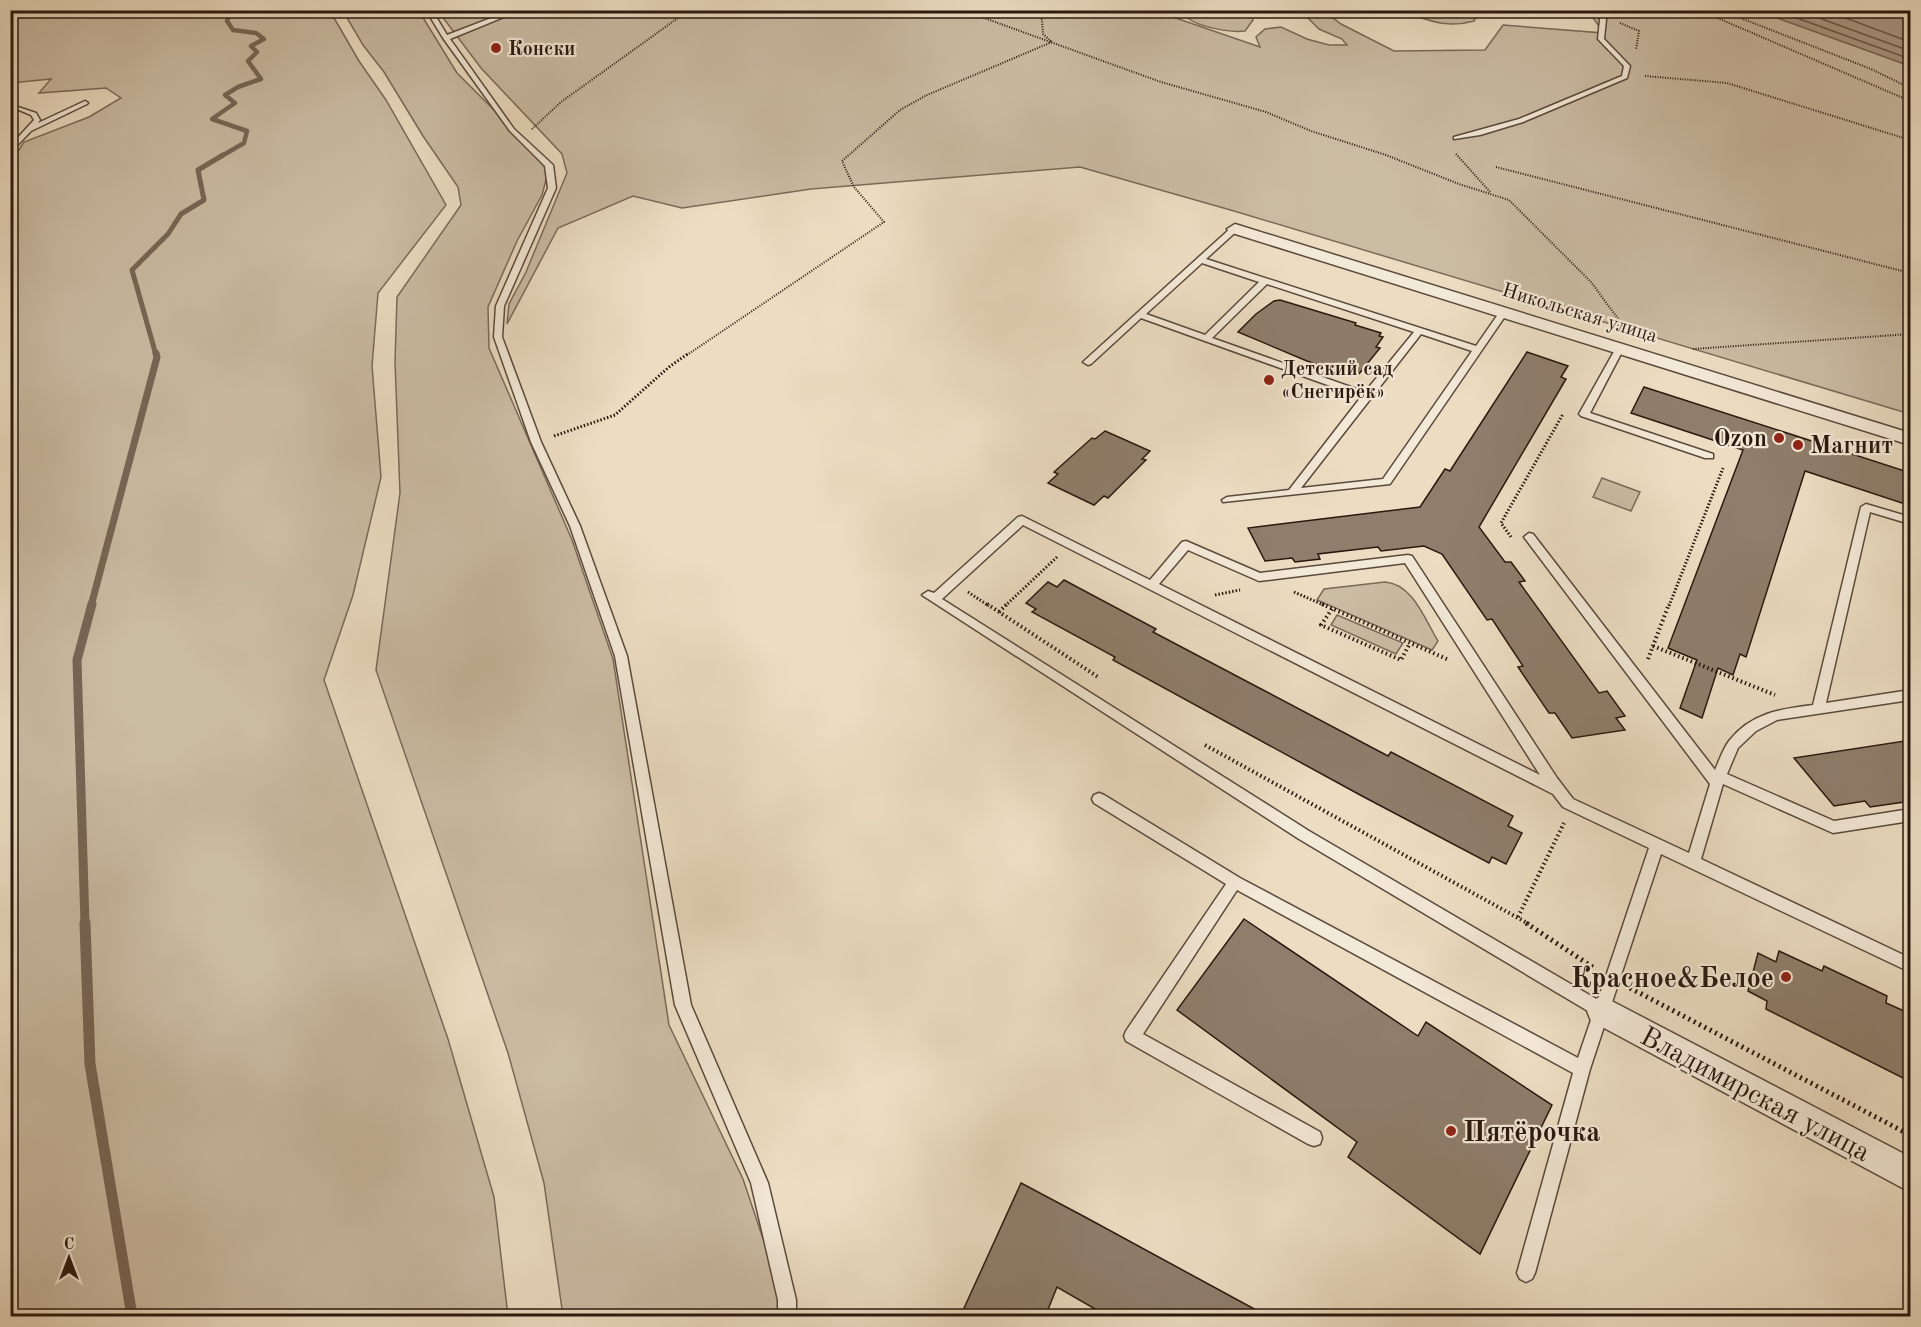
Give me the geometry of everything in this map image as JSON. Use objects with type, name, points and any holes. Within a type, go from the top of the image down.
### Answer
[{"type":"street","name":"Никольская улица","points":[[1235,229],[1911,439]]},
{"type":"street","name":"Владимирская улица","points":[[1602,1011],[1911,1174]]},
{"type":"lane","points":[[429,10],[446,38],[512,130],[549,165],[552,188],[500,306],[498,337],[536,442],[575,526],[621,656],[683,1005],[759,1183],[787,1300],[787,1317]]},
{"type":"lane","points":[[446,38],[518,10]]},
{"type":"lane","points":[[1456,138],[1486,133],[1625,77],[1627,66],[1601,39],[1604,10]]},
{"type":"lane","points":[[30,130],[85,103]]},
{"type":"lane","points":[[10,151],[37,120],[34,114],[14,106]]},
{"type":"lane","points":[[1088,362],[1235,229]]},
{"type":"lane","points":[[1201,260],[1478,350]]},
{"type":"lane","points":[[1206,339],[1265,281]]},
{"type":"lane","points":[[1227,500],[1386,482],[1504,312]]},
{"type":"lane","points":[[1140,315],[1367,396]]},
{"type":"lane","points":[[1293,492],[1419,331]]},
{"type":"lane","points":[[1620,348],[1584,414],[1709,456]]},
{"type":"lane","points":[[1814,709],[1866,507],[1911,521]]},
{"type":"lane","points":[[1558,790],[1022,520],[953,582],[931,597],[1304,835],[1602,1011]]},
{"type":"lane","points":[[1529,537],[1639,681],[1718,779],[1833,827],[1911,814]]},
{"type":"lane","points":[[1152,585],[1186,545],[1260,577],[1408,559],[1568,803],[1911,965]]},
{"type":"lane","points":[[1693,862],[1718,779],[1734,745],[1752,727],[1775,715],[1911,695]]},
{"type":"lane","points":[[1099,799],[1235,882],[1582,1069]]},
{"type":"lane","points":[[1526,1273],[1582,1069],[1657,846]]},
{"type":"lane","points":[[1235,882],[1132,1036],[1314,1138]]},
{"type":"path","points":[[512,130],[530,130],[537,126],[561,102],[689,10]]},
{"type":"path","points":[[962,10],[1161,82],[1266,112],[1311,131],[1386,155],[1459,184],[1509,200],[1591,282],[1619,320],[1620,348]]},
{"type":"path","points":[[1034,10],[1040,15],[1045,27],[1043,34],[1052,42]]},
{"type":"path","points":[[1699,10],[1911,101]]},
{"type":"path","points":[[1720,10],[1871,69],[1911,88]]},
{"type":"path","points":[[536,442],[615,416],[669,367],[884,222],[854,187],[842,161],[900,110],[927,95],[1052,42]]},
{"type":"path","points":[[1645,76],[1727,83],[1911,140]]},
{"type":"path","points":[[1496,167],[1911,273]]},
{"type":"path","points":[[1690,349],[1911,334]]},
{"type":"path","points":[[1501,523],[1565,411]]},
{"type":"path","points":[[1639,681],[1725,461],[1709,456]]},
{"type":"path","points":[[999,612],[1070,544]]},
{"type":"path","points":[[1260,577],[1483,675]]},
{"type":"path","points":[[953,582],[1105,682]]},
{"type":"path","points":[[1332,609],[1321,625],[1401,660],[1410,643]]},
{"type":"path","points":[[1653,646],[1814,709]]},
{"type":"path","points":[[1203,744],[1518,917],[1613,979],[1911,1135]]},
{"type":"path","points":[[1518,917],[1573,806]]},
{"type":"shaded area","points":[[1169,10],[1167,15],[1260,47],[1256,37],[1265,29],[1281,27],[1307,39],[1329,45],[1347,45],[1342,39],[1319,29],[1305,15],[1328,14],[1341,24],[1394,51],[1485,50],[1503,25],[1604,33],[1591,15],[1606,11],[1758,11],[1910,66],[1910,414],[1080,167],[811,189],[682,208],[633,196],[558,228],[507,324],[509,304],[526,272],[567,173],[562,154],[481,68],[438,11]]},
{"type":"shaded area","points":[[10,11],[330,11],[359,61],[386,100],[446,205],[378,293],[372,366],[381,477],[353,595],[324,680],[448,1039],[494,1197],[508,1316],[11,1316],[11,162],[24,142],[89,117],[121,98],[106,88],[39,93],[51,79],[11,83]]},
{"type":"shaded area","points":[[343,11],[419,11],[457,73],[531,147],[548,172],[542,195],[517,241],[488,307],[489,348],[572,540],[613,659],[669,1025],[743,1179],[789,1316],[563,1316],[544,1183],[508,1053],[376,670],[400,493],[395,362],[397,297],[461,205],[458,187],[423,136],[384,72],[363,45]]},
{"type":"shaded area","points":[[1181,11],[1250,11],[1253,20],[1245,31],[1229,31],[1192,21]]},
{"type":"shaded area","points":[[1396,11],[1437,11],[1476,17],[1474,21],[1453,24],[1434,22]]},
{"type":"shaded area","points":[[1602,478],[1640,492],[1631,511],[1593,497]]},
{"type":"shaded area","points":[[1385,582],[1403,589],[1417,604],[1438,641],[1432,650],[1317,600],[1324,589]]},
{"type":"shaded area","points":[[1337,615],[1403,643],[1396,654],[1331,625]]},
{"type":"water","points":[[1758,11],[1910,11],[1910,66]]},
{"type":"building","points":[[1280,300],[1381,333],[1379,336],[1383,337],[1376,347],[1380,348],[1358,375],[1342,369],[1340,372],[1307,361],[1238,332],[1256,314],[1274,301]]},
{"type":"building","points":[[1527,352],[1568,366],[1561,377],[1566,379],[1479,527],[1505,562],[1511,562],[1525,581],[1519,582],[1599,693],[1607,691],[1625,716],[1616,718],[1625,730],[1572,738],[1555,713],[1549,713],[1518,667],[1523,666],[1492,619],[1487,620],[1442,554],[1424,546],[1381,551],[1378,547],[1318,554],[1320,559],[1295,562],[1292,558],[1265,561],[1248,528],[1420,507],[1445,469],[1450,471]]},
{"type":"building","points":[[1644,387],[1911,473],[1911,506],[1805,471],[1746,657],[1740,654],[1733,675],[1718,668],[1702,718],[1680,708],[1697,660],[1668,648],[1743,450],[1631,413]]},
{"type":"building","points":[[1105,431],[1150,451],[1142,459],[1146,460],[1108,498],[1104,496],[1094,505],[1048,483],[1058,474],[1054,472],[1092,438],[1095,439]]},
{"type":"building","points":[[1064,580],[1156,629],[1153,632],[1388,756],[1391,752],[1513,816],[1508,826],[1522,833],[1506,864],[1492,857],[1489,863],[1362,796],[1113,660],[1115,657],[1032,612],[1036,609],[1026,603],[1048,582],[1057,587]]},
{"type":"building","points":[[1911,740],[1911,801],[1870,807],[1865,801],[1834,806],[1794,758]]},
{"type":"building","points":[[1244,919],[1418,1036],[1426,1022],[1552,1105],[1480,1254],[1348,1157],[1357,1142],[1177,1010]]},
{"type":"building","points":[[1779,951],[1822,971],[1824,966],[1887,996],[1886,1003],[1911,1014],[1911,1082],[1766,1009],[1767,1001],[1748,991],[1758,953],[1776,962]]},
{"type":"building","points":[[1021,1183],[1269,1317],[1109,1317],[1057,1287],[1045,1317],[960,1317]]},
{"type":"waterway","points":[[220,157],[244,143],[247,131],[212,119],[235,103],[225,95],[238,87],[261,79],[248,61],[257,52],[251,46],[264,39],[256,33],[233,30],[227,21],[231,10]]},
{"type":"waterway","points":[[156,355],[132,270],[168,234],[181,214],[204,200],[198,170],[223,155]]},
{"type":"waterway","points":[[91,606],[157,357],[156,353]]},
{"type":"waterway","points":[[85,924],[77,660],[92,604]]},
{"type":"waterway","points":[[85,923],[90,1064],[132,1316]]},
{"type":"place","name":"Конски","points":[[496,48]]},
{"type":"place","name":"Детский сад «Снегирёк»","points":[[1269,380]]},
{"type":"place","name":"Ozon","points":[[1779,438]]},
{"type":"place","name":"Магнит","points":[[1798,445]]},
{"type":"place","name":"Красное&Белое","points":[[1786,977]]},
{"type":"place","name":"Пятёрочка","points":[[1451,1131]]}]
